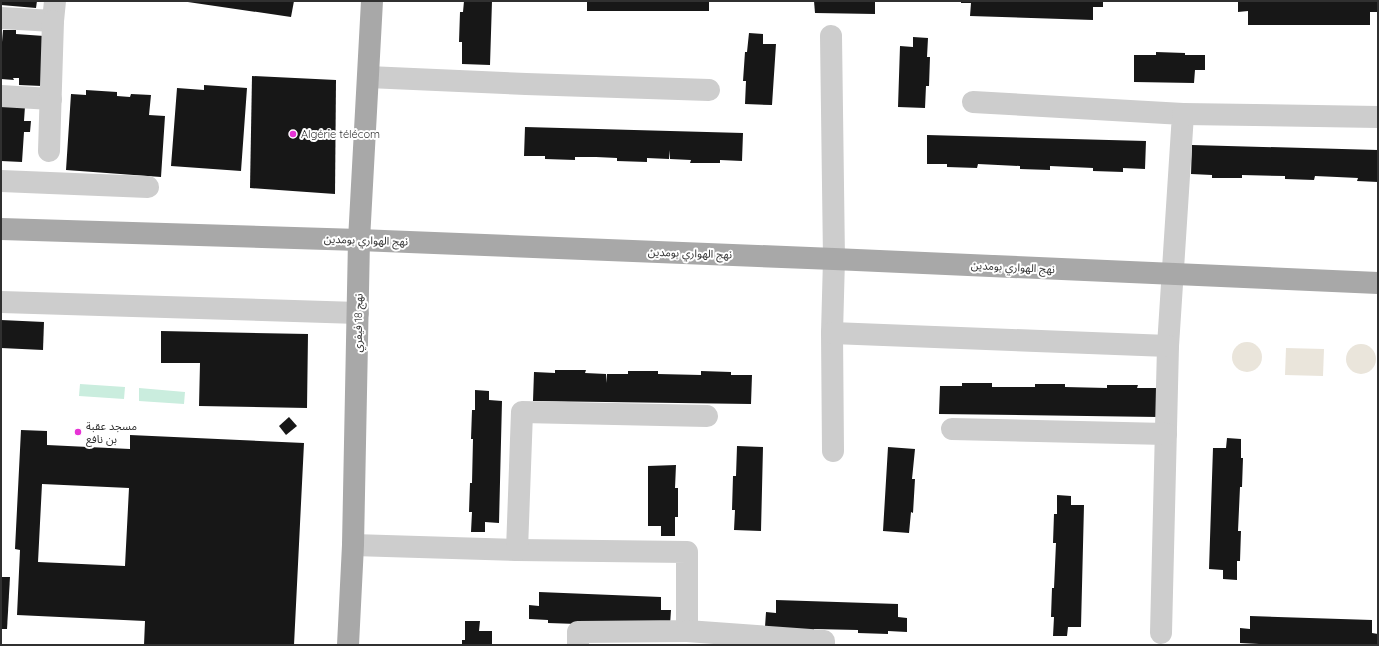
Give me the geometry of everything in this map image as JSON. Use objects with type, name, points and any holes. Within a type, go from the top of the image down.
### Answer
[{"type":"main road","name":"نهج 18 فيفري","points":[[348,645],[353,545],[359,240],[372,1]]},
{"type":"main road","name":"نهج الهواري بومدين","points":[[1,229],[359,240],[1378,283]]},
{"type":"street","points":[[1,18],[54,11],[49,151]]},
{"type":"street","points":[[831,36],[834,259],[832,333],[833,451]]},
{"type":"street","points":[[368,77],[709,90]]},
{"type":"street","points":[[1,96],[51,99]]},
{"type":"street","points":[[974,102],[1183,114],[1378,117]]},
{"type":"street","points":[[1161,633],[1168,346],[1183,114]]},
{"type":"street","points":[[1,181],[148,188]]},
{"type":"street","points":[[1,302],[358,313]]},
{"type":"street","points":[[832,333],[1168,346]]},
{"type":"street","points":[[517,550],[522,412],[707,416]]},
{"type":"street","points":[[952,429],[1166,434]]},
{"type":"street","points":[[353,545],[517,550],[687,552],[687,631]]},
{"type":"street","points":[[578,645],[578,632],[687,631],[824,641],[824,645]]},
{"type":"shaded area","points":[[1247,342],[1258,346],[1262,357],[1258,368],[1247,372],[1236,368],[1232,357],[1236,346]]},
{"type":"shaded area","points":[[1361,344],[1372,348],[1376,359],[1372,370],[1361,374],[1350,370],[1346,359],[1350,348]]},
{"type":"shaded area","points":[[1286,348],[1324,349],[1323,376],[1285,375]]},
{"type":"shaded area","points":[[80,384],[125,387],[124,399],[79,396]]},
{"type":"shaded area","points":[[139,388],[185,392],[184,404],[139,401]]},
{"type":"building","points":[[1,1],[37,1],[36,8],[1,5]]},
{"type":"building","points":[[181,1],[294,1],[291,17]]},
{"type":"building","points":[[464,1],[492,1],[490,65],[462,64],[462,42],[459,42],[460,12],[463,12]]},
{"type":"building","points":[[587,1],[709,1],[709,11],[587,11]]},
{"type":"building","points":[[814,1],[875,1],[875,14],[815,13]]},
{"type":"building","points":[[961,1],[1103,1],[1103,7],[1093,7],[1093,20],[970,16],[971,3],[961,3]]},
{"type":"building","points":[[1238,1],[1378,1],[1378,12],[1370,12],[1370,25],[1248,25],[1248,11],[1238,12]]},
{"type":"building","points":[[3,30],[16,30],[16,34],[44,36],[42,86],[19,85],[19,78],[13,78],[14,80],[1,79],[1,42]]},
{"type":"building","points":[[749,33],[763,34],[763,44],[776,44],[772,105],[745,104],[746,81],[743,81],[745,52],[747,52]]},
{"type":"building","points":[[913,37],[928,38],[927,57],[930,57],[929,86],[926,86],[925,108],[898,107],[900,46],[913,47]]},
{"type":"building","points":[[1156,52],[1185,53],[1185,55],[1205,55],[1205,70],[1195,70],[1194,83],[1134,82],[1134,55],[1156,55]]},
{"type":"building","name":"Algérie télécom","points":[[252,76],[336,80],[335,194],[250,188]]},
{"type":"building","points":[[204,85],[247,88],[241,171],[171,166],[177,88],[204,90]]},
{"type":"building","points":[[86,90],[117,92],[117,96],[130,97],[131,94],[151,95],[149,115],[165,116],[161,177],[66,170],[71,94],[86,95]]},
{"type":"building","points":[[1,105],[25,106],[24,121],[31,121],[30,132],[24,132],[22,162],[1,161]]},
{"type":"building","points":[[525,127],[743,133],[742,161],[720,160],[720,163],[690,163],[691,160],[670,159],[669,150],[669,159],[647,158],[647,162],[617,161],[617,158],[575,157],[575,160],[545,159],[545,156],[524,156]]},
{"type":"building","points":[[927,135],[1146,141],[1145,169],[1123,168],[1123,172],[1093,171],[1093,168],[1050,166],[1050,170],[1020,169],[1020,166],[978,164],[977,168],[947,167],[947,164],[927,164]]},
{"type":"building","points":[[1192,145],[1378,150],[1378,182],[1357,181],[1358,178],[1315,176],[1314,180],[1285,179],[1285,176],[1242,175],[1242,178],[1212,178],[1212,175],[1191,174]]},
{"type":"building","points":[[1,320],[44,322],[43,350],[1,348]]},
{"type":"building","points":[[161,331],[308,334],[307,408],[199,406],[200,363],[161,363]]},
{"type":"building","points":[[555,370],[586,370],[585,373],[606,374],[606,383],[607,374],[628,374],[628,371],[658,371],[658,374],[701,375],[701,371],[731,372],[731,375],[752,375],[751,404],[533,401],[534,372],[555,373]]},
{"type":"building","points":[[962,383],[992,383],[992,387],[1035,387],[1035,384],[1065,384],[1065,387],[1107,388],[1107,385],[1138,385],[1137,388],[1158,388],[1158,417],[939,414],[940,386],[962,386]]},
{"type":"building","points":[[475,390],[489,391],[489,400],[502,401],[499,523],[485,522],[485,532],[471,532],[472,512],[469,512],[470,483],[472,483],[472,410],[475,410]]},
{"type":"building","points":[[289,417],[297,426],[286,435],[279,426]]},
{"type":"building","points":[[21,430],[47,431],[47,445],[130,449],[130,435],[304,443],[294,645],[144,645],[145,621],[17,615],[20,550],[15,549]],"holes":[[[42,484],[129,488],[125,566],[38,562]]]},
{"type":"building","points":[[1227,438],[1241,439],[1241,458],[1243,458],[1238,531],[1241,531],[1240,561],[1237,561],[1237,580],[1223,579],[1223,570],[1209,569],[1213,448],[1226,448]]},
{"type":"building","points":[[737,446],[763,447],[761,531],[734,530],[735,510],[732,510],[733,476],[736,476]]},
{"type":"building","points":[[888,447],[915,449],[912,479],[915,479],[913,513],[911,512],[909,533],[883,531]]},
{"type":"building","points":[[676,465],[675,488],[678,488],[678,517],[675,517],[675,536],[661,536],[661,526],[648,526],[648,466]]},
{"type":"building","points":[[1057,495],[1071,496],[1071,505],[1084,505],[1081,627],[1068,627],[1067,636],[1053,636],[1054,617],[1051,617],[1056,543],[1053,543],[1054,514],[1057,514]]},
{"type":"building","points":[[1,577],[10,577],[7,629],[1,629]]},
{"type":"building","points":[[539,592],[661,597],[661,610],[671,610],[670,625],[577,621],[577,624],[548,623],[548,620],[529,619],[529,605],[539,606]]},
{"type":"building","points":[[776,600],[898,604],[898,617],[907,618],[907,632],[888,631],[888,634],[858,633],[858,630],[814,629],[814,631],[765,627],[766,612],[776,613]]},
{"type":"building","points":[[1250,616],[1372,620],[1372,633],[1378,634],[1378,645],[1259,645],[1240,643],[1240,628],[1250,629]]},
{"type":"building","points":[[465,621],[480,621],[479,631],[492,631],[492,645],[462,645],[462,640],[465,640]]},
{"type":"place","name":"Algérie télécom","points":[[293,134]]},
{"type":"place","name":"مسجد عقبة بن نافع","points":[[78,432]]}]
